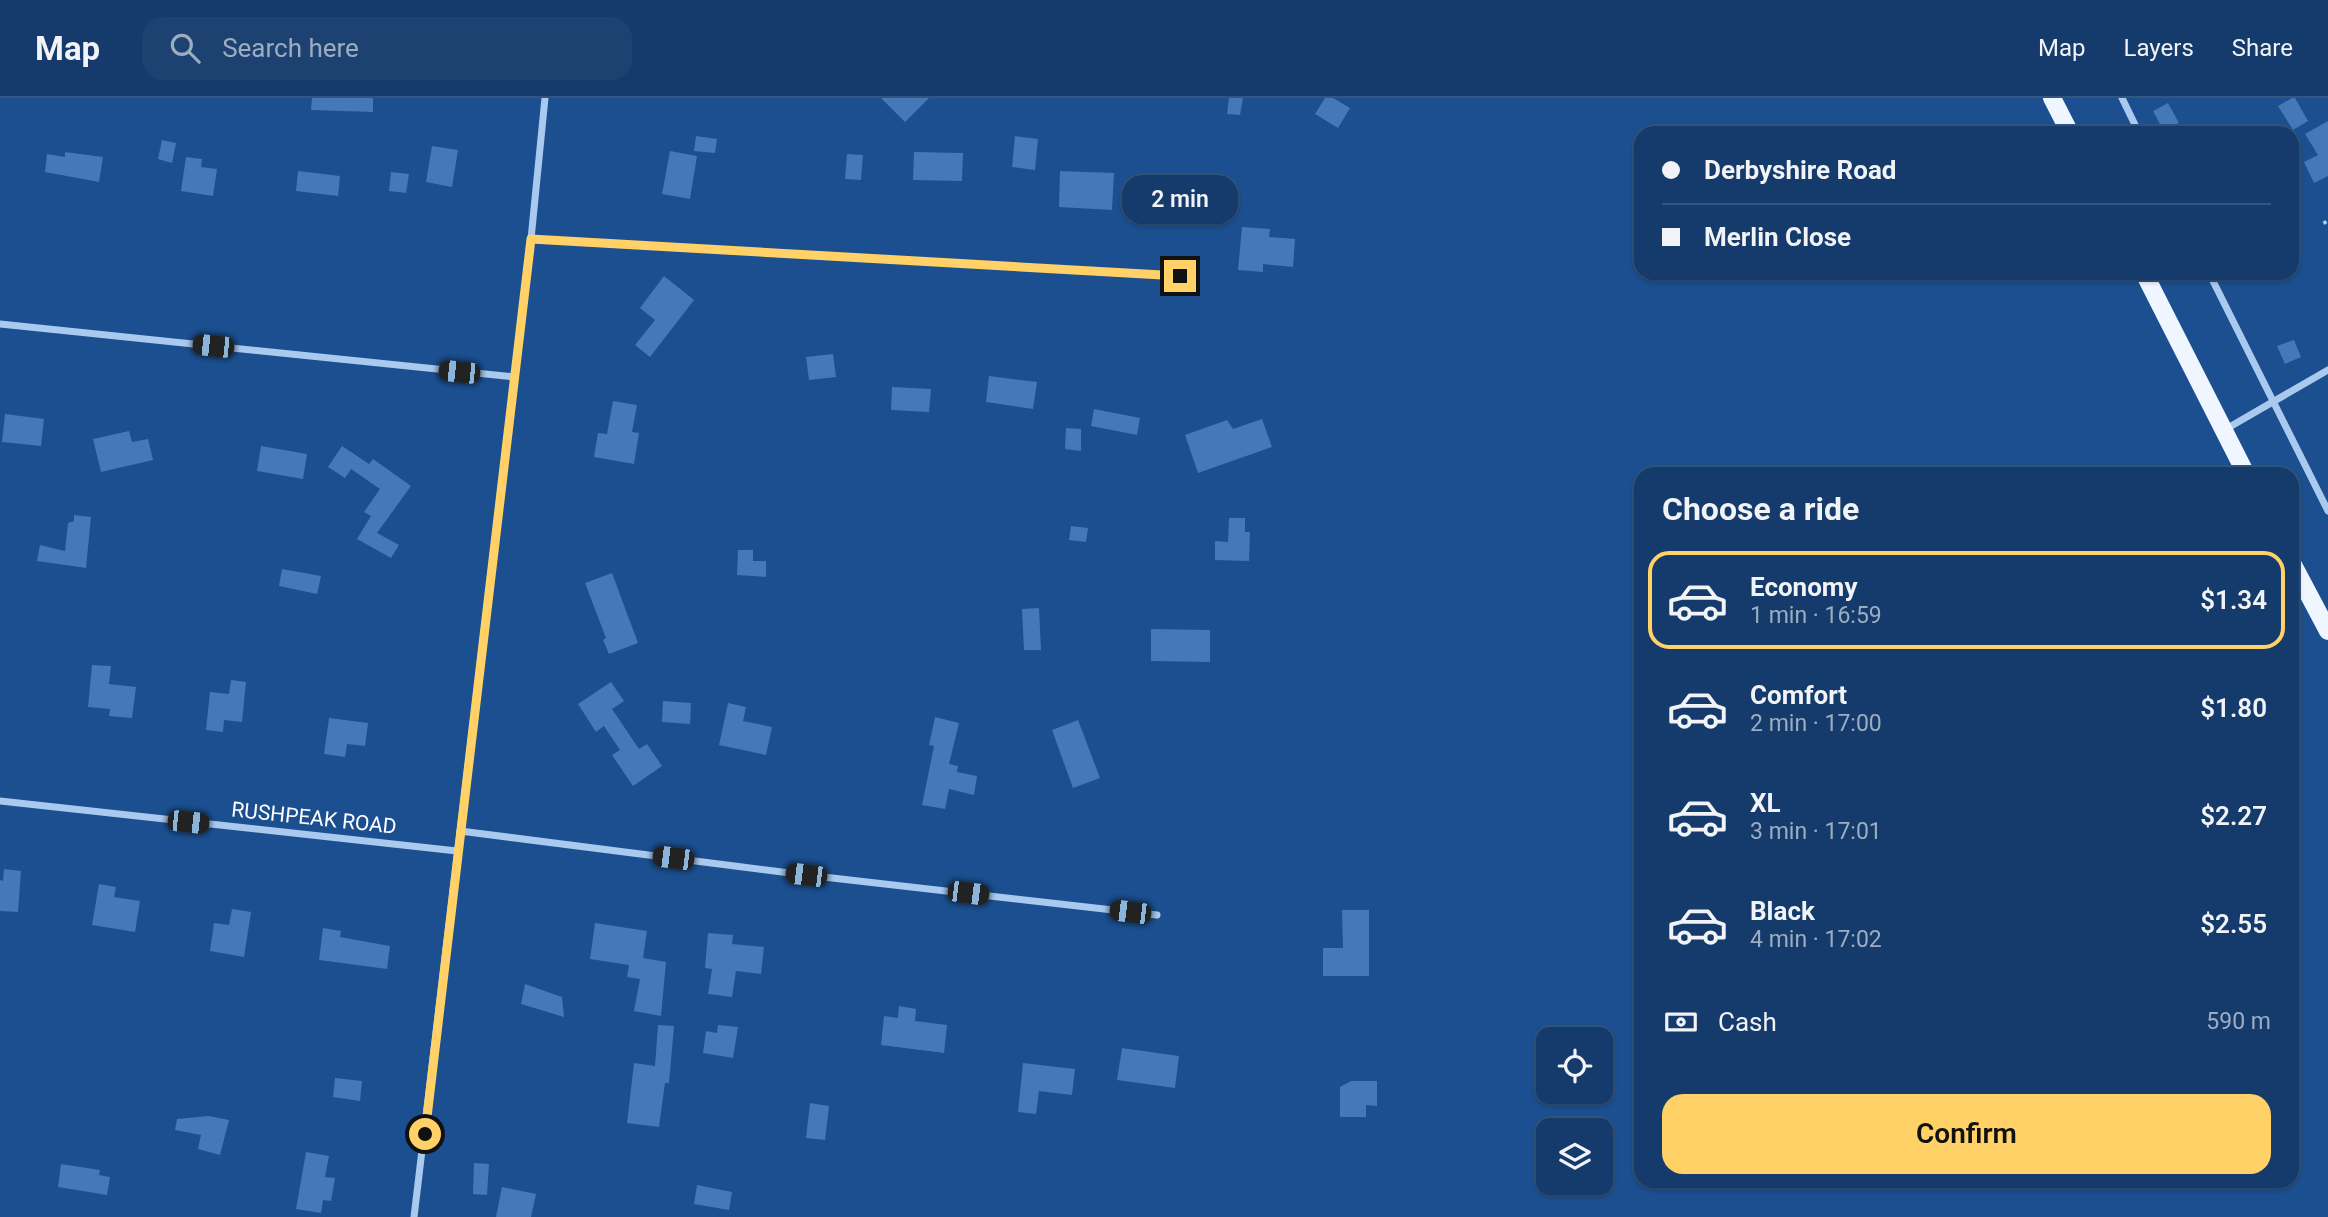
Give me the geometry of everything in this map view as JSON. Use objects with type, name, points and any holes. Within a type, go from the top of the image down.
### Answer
[{"type":"main road","points":[[2052,98],[2066,126]]},
{"type":"main road","points":[[2148,280],[2242,467]]},
{"type":"main road","points":[[2299,576],[2328,631]]},
{"type":"street","points":[[414,1217],[531,239],[545,98]]},
{"type":"street","points":[[2122,98],[2136,126]]},
{"type":"street","points":[[531,239],[1180,276]]},
{"type":"street","points":[[2212,280],[2328,511]]},
{"type":"street","points":[[0,324],[514,377]]},
{"type":"street","points":[[2223,431],[2328,370]]},
{"type":"street","name":"RUSHPEAK ROAD","points":[[0,801],[457,851]]},
{"type":"street","points":[[460,831],[806,875],[1157,915]]},
{"type":"path","points":[[2325,221],[2328,227]]},
{"type":"building","points":[[312,98],[373,98],[373,112],[311,110]]},
{"type":"building","points":[[881,98],[929,98],[905,122]]},
{"type":"building","points":[[1229,98],[1243,98],[1240,115],[1227,114]]},
{"type":"building","points":[[1325,98],[1333,98],[1350,108],[1338,128],[1315,114]]},
{"type":"building","points":[[2295,98],[2308,121],[2299,126],[2290,126],[2278,106]]},
{"type":"building","points":[[2168,103],[2179,123],[2161,126],[2153,111]]},
{"type":"building","points":[[2328,121],[2328,176],[2314,183],[2304,162],[2318,155],[2305,134]]},
{"type":"building","points":[[696,136],[717,139],[715,153],[694,151]]},
{"type":"building","points":[[1015,136],[1038,139],[1035,170],[1012,167]]},
{"type":"building","points":[[162,140],[176,143],[172,163],[158,159]]},
{"type":"building","points":[[432,146],[458,150],[452,187],[426,182]]},
{"type":"building","points":[[670,151],[697,156],[690,199],[662,194]]},
{"type":"building","points":[[65,152],[103,157],[99,182],[45,172],[47,154],[65,157]]},
{"type":"building","points":[[914,152],[963,153],[962,181],[913,180]]},
{"type":"building","points":[[847,154],[863,155],[861,180],[845,179]]},
{"type":"building","points":[[186,157],[202,159],[201,167],[217,169],[213,196],[181,191]]},
{"type":"building","points":[[298,171],[340,176],[338,196],[296,191]]},
{"type":"building","points":[[1060,171],[1114,173],[1112,210],[1059,207]]},
{"type":"building","points":[[391,172],[409,174],[406,193],[389,191]]},
{"type":"building","points":[[1170,177],[1220,181],[1218,209],[1168,205]]},
{"type":"building","points":[[1242,227],[1270,229],[1269,237],[1295,239],[1293,267],[1263,264],[1263,272],[1238,270]]},
{"type":"building","points":[[664,276],[694,300],[650,357],[635,345],[655,320],[640,308]]},
{"type":"building","points":[[2294,340],[2301,357],[2285,364],[2277,346]]},
{"type":"building","points":[[833,354],[836,377],[809,380],[806,357]]},
{"type":"building","points":[[989,376],[1037,382],[1033,409],[986,402]]},
{"type":"building","points":[[892,387],[931,389],[929,412],[891,410]]},
{"type":"building","points":[[613,401],[637,405],[632,432],[639,433],[634,464],[594,457],[598,433],[607,434]]},
{"type":"building","points":[[1094,409],[1140,418],[1137,435],[1091,426]]},
{"type":"building","points":[[5,414],[44,419],[41,446],[2,442]]},
{"type":"building","points":[[1262,419],[1272,447],[1198,473],[1185,435],[1227,420],[1233,429]]},
{"type":"building","points":[[1066,428],[1081,429],[1081,451],[1065,449]]},
{"type":"building","points":[[129,431],[132,442],[148,439],[153,460],[101,472],[93,439]]},
{"type":"building","points":[[261,446],[307,454],[303,479],[257,471]]},
{"type":"building","points":[[342,446],[369,464],[373,459],[411,486],[377,533],[399,545],[391,558],[357,539],[371,516],[364,512],[380,489],[351,469],[345,478],[328,467]]},
{"type":"building","points":[[74,515],[91,517],[86,568],[37,561],[40,545],[65,551],[68,523],[74,521]]},
{"type":"building","points":[[1229,518],[1245,518],[1245,532],[1250,532],[1249,561],[1215,560],[1215,541],[1228,542]]},
{"type":"building","points":[[1071,526],[1088,528],[1086,542],[1069,540]]},
{"type":"building","points":[[738,550],[753,550],[753,561],[766,561],[766,577],[737,575]]},
{"type":"building","points":[[282,569],[321,576],[317,594],[279,586]]},
{"type":"building","points":[[612,573],[638,643],[609,654],[603,640],[606,638],[585,583]]},
{"type":"building","points":[[1039,608],[1041,650],[1024,650],[1022,609]]},
{"type":"building","points":[[1151,629],[1210,630],[1210,662],[1151,661]]},
{"type":"building","points":[[92,665],[111,666],[109,684],[136,687],[132,718],[109,716],[110,709],[88,707]]},
{"type":"building","points":[[231,680],[246,682],[242,722],[224,720],[223,732],[206,730],[210,692],[229,694]]},
{"type":"building","points":[[611,682],[624,701],[612,709],[639,749],[647,744],[662,766],[633,786],[612,755],[620,750],[604,726],[596,732],[578,704]]},
{"type":"building","points":[[663,701],[691,703],[690,724],[662,722]]},
{"type":"building","points":[[728,703],[746,707],[743,721],[772,727],[766,755],[719,745]]},
{"type":"building","points":[[935,717],[959,723],[949,764],[958,766],[957,772],[977,776],[974,795],[949,789],[945,809],[922,805],[934,746],[929,745]]},
{"type":"building","points":[[329,718],[368,723],[365,746],[347,744],[345,757],[324,754]]},
{"type":"building","points":[[1078,720],[1100,778],[1073,788],[1052,730]]},
{"type":"building","points":[[4,869],[21,871],[18,912],[0,911],[0,880],[3,881]]},
{"type":"building","points":[[99,884],[116,887],[114,897],[140,901],[135,932],[92,925]]},
{"type":"building","points":[[232,909],[251,912],[244,957],[210,951],[214,923],[229,925]]},
{"type":"building","points":[[1342,910],[1369,910],[1369,976],[1323,976],[1323,948],[1343,948]]},
{"type":"building","points":[[595,923],[647,931],[643,958],[666,962],[661,1016],[634,1011],[640,979],[627,977],[629,965],[590,959]]},
{"type":"building","points":[[323,928],[341,931],[340,937],[390,946],[387,969],[319,960]]},
{"type":"building","points":[[708,933],[733,935],[732,944],[764,947],[761,974],[736,971],[732,997],[708,994],[712,969],[705,968]]},
{"type":"building","points":[[525,984],[562,997],[564,1017],[521,1004]]},
{"type":"building","points":[[899,1006],[916,1009],[915,1021],[947,1025],[944,1053],[881,1045],[884,1016],[898,1018]]},
{"type":"building","points":[[658,1025],[674,1026],[669,1083],[665,1083],[659,1127],[627,1123],[634,1063],[655,1066]]},
{"type":"building","points":[[718,1025],[738,1027],[733,1058],[703,1053],[706,1031],[717,1033]]},
{"type":"building","points":[[1122,1048],[1179,1056],[1175,1088],[1117,1080]]},
{"type":"building","points":[[1023,1063],[1075,1069],[1072,1095],[1039,1091],[1036,1114],[1018,1112]]},
{"type":"building","points":[[335,1078],[362,1081],[360,1101],[333,1097]]},
{"type":"building","points":[[1351,1081],[1377,1081],[1377,1106],[1366,1105],[1366,1117],[1340,1117],[1340,1087]]},
{"type":"building","points":[[810,1103],[829,1106],[825,1140],[806,1138]]},
{"type":"building","points":[[209,1116],[229,1120],[220,1155],[198,1149],[201,1135],[175,1130],[177,1119]]},
{"type":"building","points":[[306,1152],[329,1156],[325,1177],[335,1178],[331,1201],[323,1200],[321,1213],[296,1209]]},
{"type":"building","points":[[474,1163],[489,1164],[487,1195],[473,1194]]},
{"type":"building","points":[[61,1164],[100,1170],[99,1175],[110,1177],[107,1195],[58,1187]]},
{"type":"building","points":[[697,1185],[732,1192],[729,1210],[694,1204]]},
{"type":"building","points":[[502,1187],[536,1194],[531,1217],[496,1217]]},
{"type":"route","points":[[425,1134],[531,239],[1180,276]]}]
